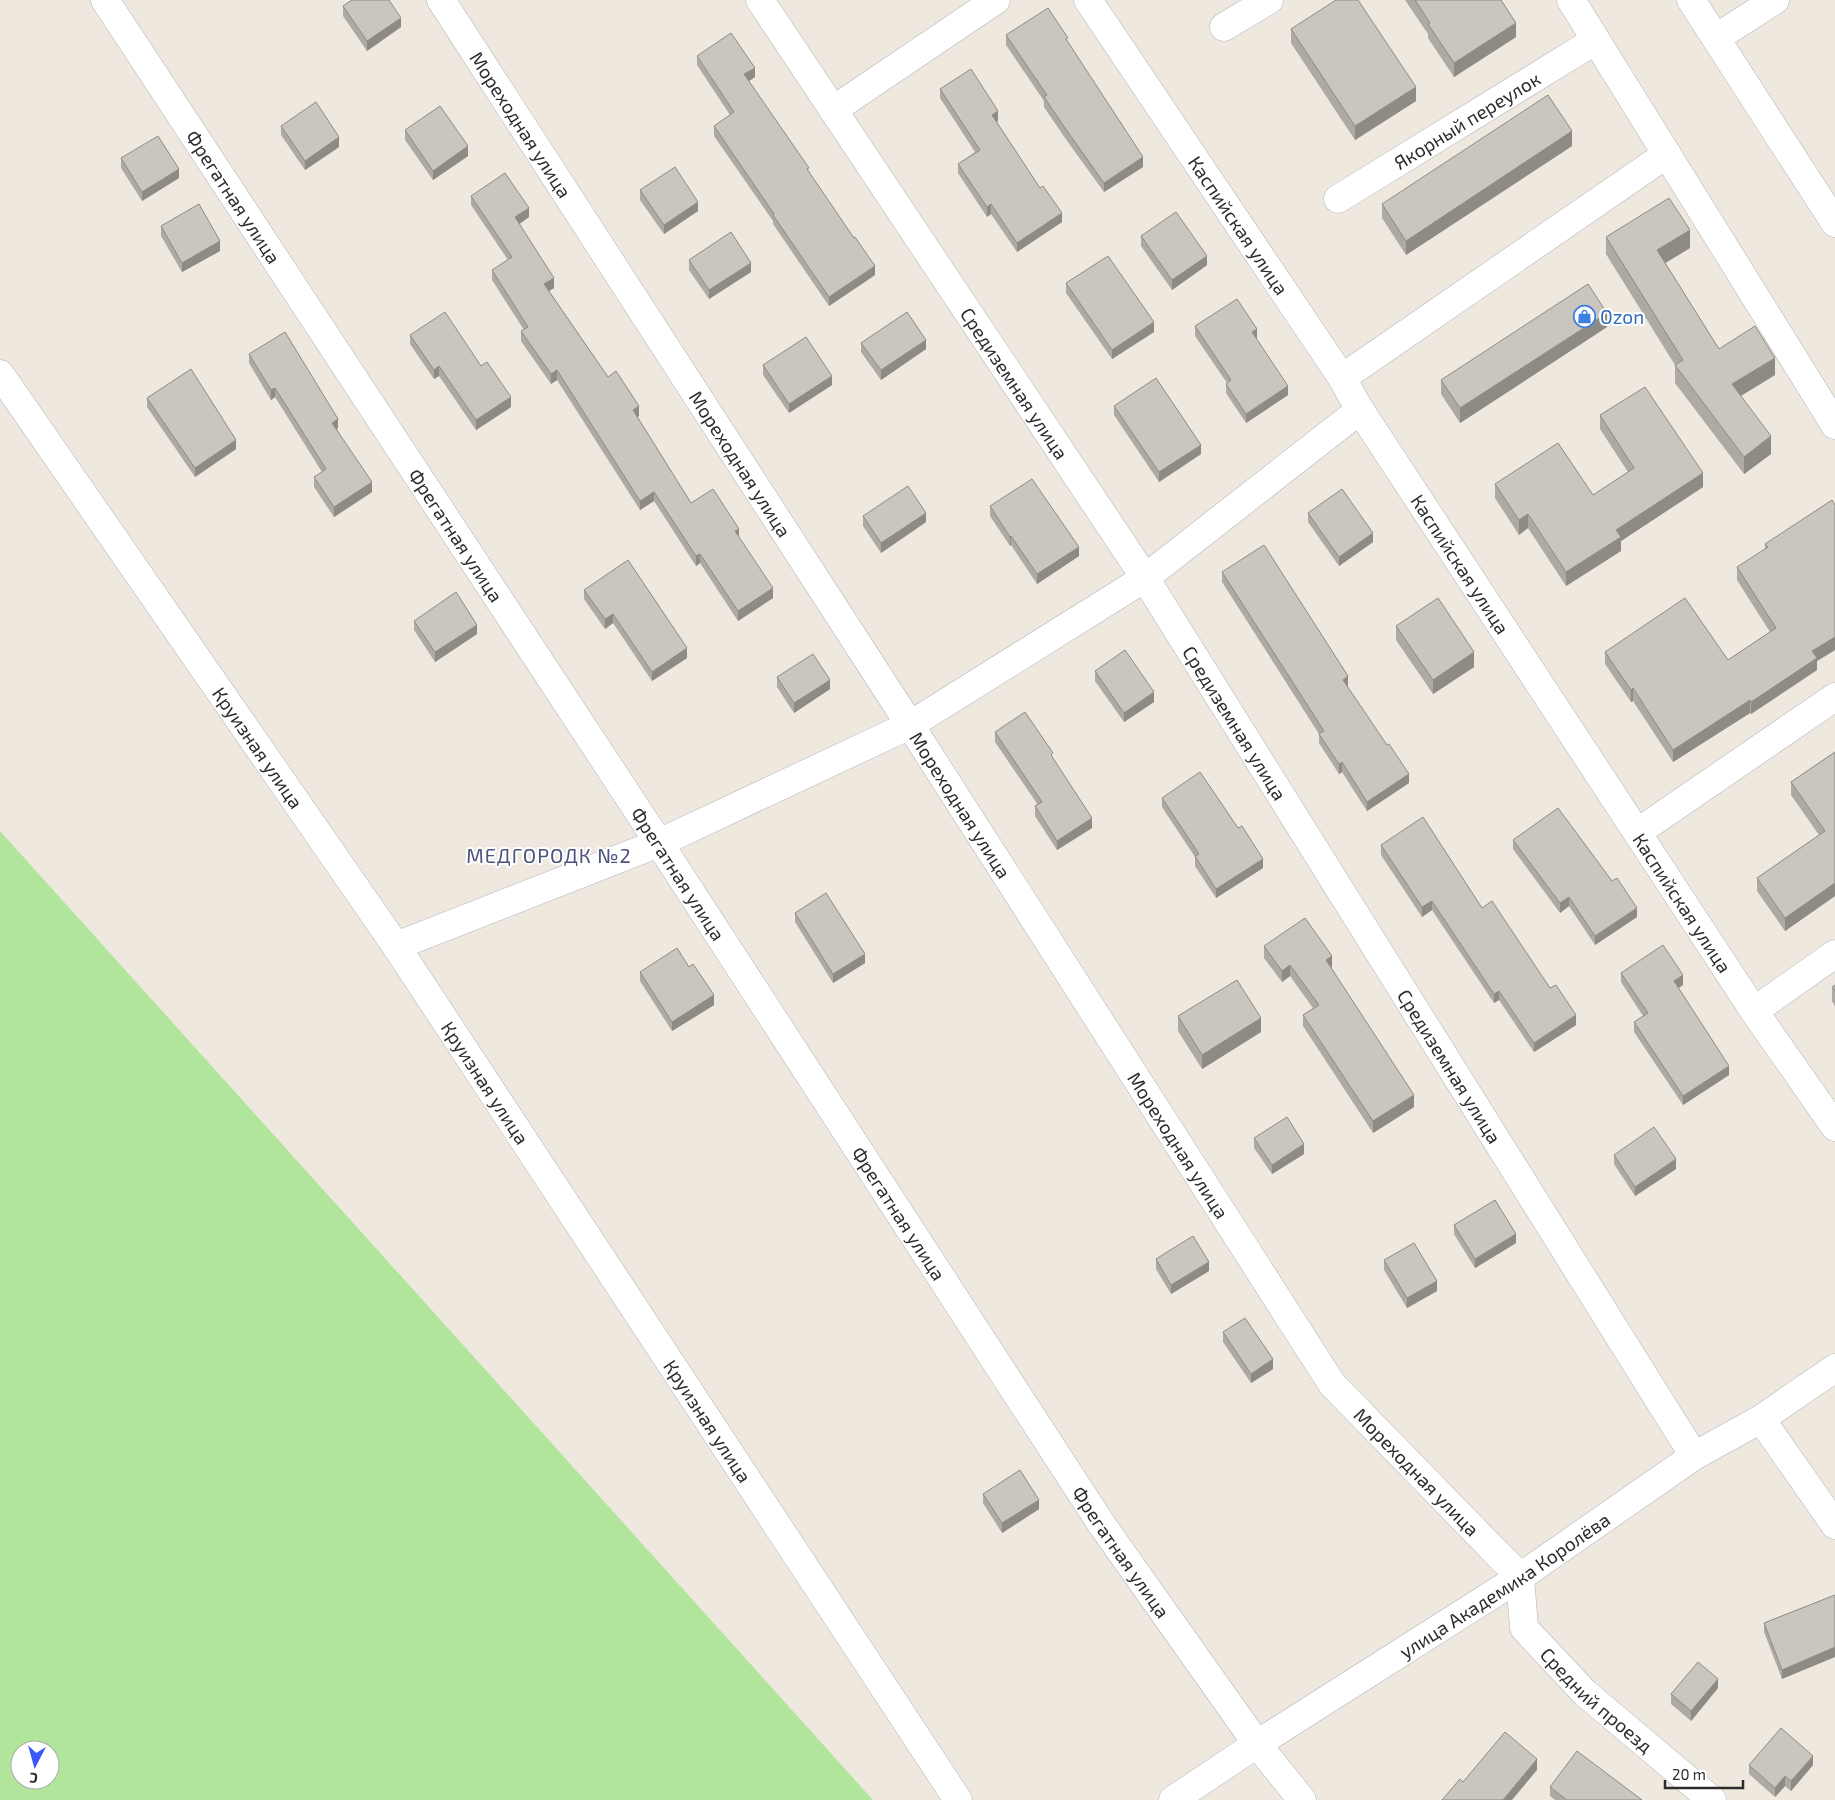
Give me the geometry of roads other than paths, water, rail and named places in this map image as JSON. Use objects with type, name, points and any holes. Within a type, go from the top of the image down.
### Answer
[{"type":"street","name":"Фрегатная улица","points":[[105,0],[659,843],[1102,1525],[1257,1744],[1302,1800]]},
{"type":"street","name":"Мореходная улица","points":[[441,0],[910,725],[1332,1384],[1520,1577]]},
{"type":"street","name":"Средиземная улица","points":[[760,0],[1145,578],[1694,1456]]},
{"type":"street","points":[[833,110],[996,0]]},
{"type":"street","name":"Каспийская улица","points":[[1088,0],[1342,378],[1360,410],[1754,1011],[1835,1128]]},
{"type":"street","points":[[1224,27],[1269,0]]},
{"type":"street","points":[[1571,0],[1835,425]]},
{"type":"street","points":[[1691,0],[1835,223]]},
{"type":"street","points":[[1716,38],[1775,0]]},
{"type":"street","name":"Якорный переулок","points":[[1338,199],[1596,40]]},
{"type":"street","points":[[1342,378],[1666,154]]},
{"type":"street","name":"Круизная улица","points":[[0,374],[396,946],[958,1800]]},
{"type":"street","points":[[396,946],[659,843],[910,725],[1145,578],[1360,410]]},
{"type":"street","points":[[1638,832],[1835,697]]},
{"type":"street","points":[[1754,1011],[1835,954]]},
{"type":"street","name":"улица Академика Королёва","points":[[1173,1800],[1257,1744],[1520,1577],[1694,1456],[1761,1419],[1835,1368]]},
{"type":"street","points":[[1761,1419],[1835,1525]]},
{"type":"street","name":"Средний проезд","points":[[1520,1577],[1524,1628],[1585,1693],[1712,1800]]},
{"type":"place","name":"Ozon","points":[[1584,316]]},
{"type":"district","name":"МЕДГОРОДК №2","points":[[549,855]]}]
